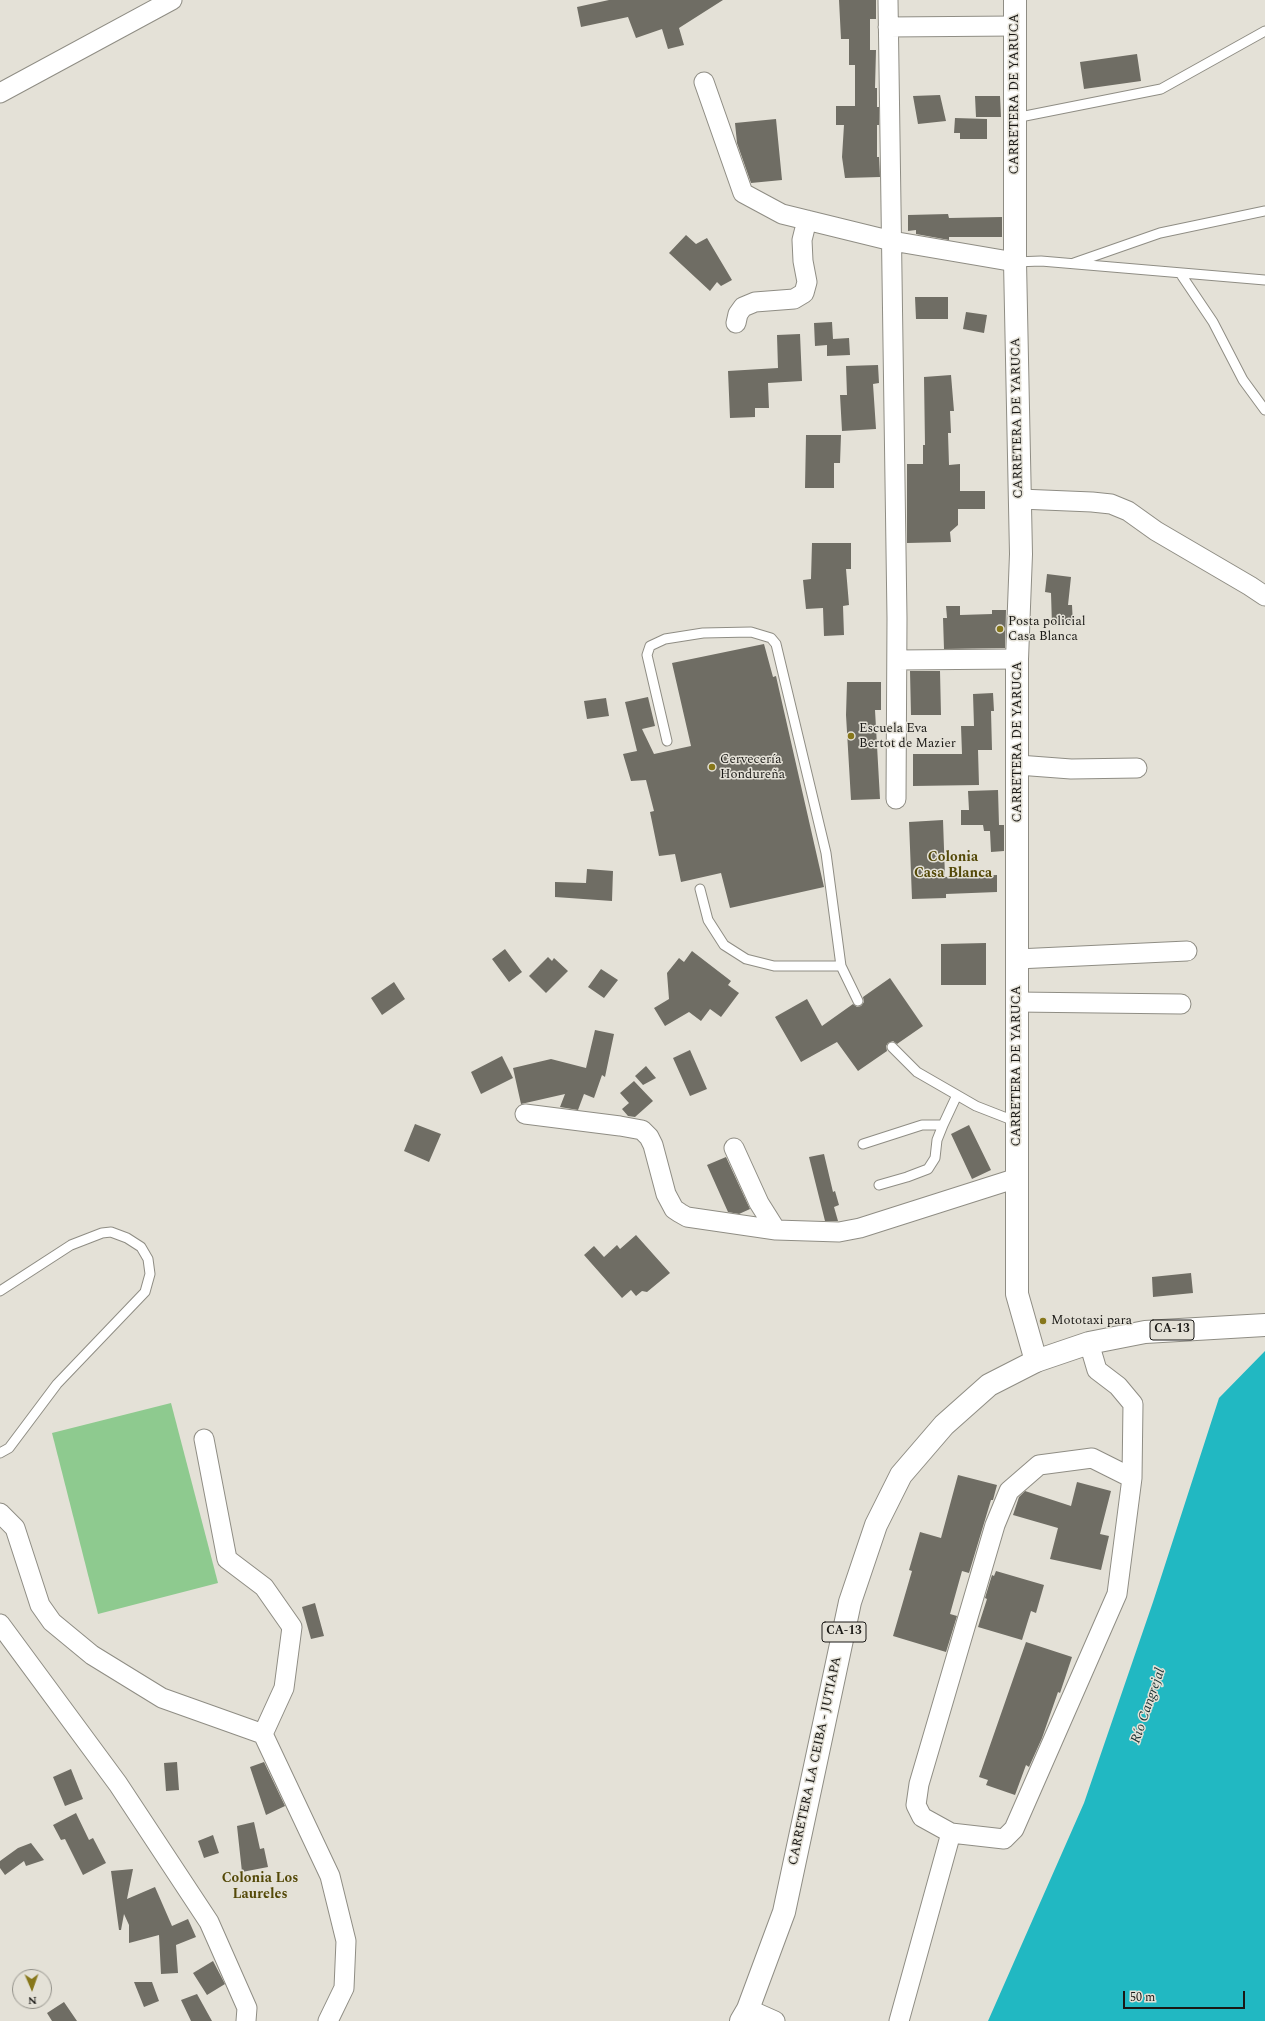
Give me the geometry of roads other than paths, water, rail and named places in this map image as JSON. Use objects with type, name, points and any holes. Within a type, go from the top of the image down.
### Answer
[{"type":"street","points":[[0,93],[172,0]]},
{"type":"street","points":[[888,0],[897,660],[896,799]]},
{"type":"street","name":"CARRETERA DE YARUCA","points":[[1015,0],[1015,262],[1021,554],[1018,659],[1017,1294],[1036,1361]]},
{"type":"street","points":[[888,27],[1015,26]]},
{"type":"street","points":[[704,82],[744,194],[782,214],[892,241],[1015,262]]},
{"type":"street","points":[[736,323],[738,314],[743,307],[755,302],[794,299],[804,293],[807,282],[803,262],[802,240],[807,220]]},
{"type":"street","points":[[1020,499],[1111,504],[1128,511],[1156,531],[1265,596]]},
{"type":"street","points":[[897,660],[1018,659]]},
{"type":"street","points":[[1018,765],[1071,769],[1137,768]]},
{"type":"street","points":[[1017,959],[1187,951]]},
{"type":"street","points":[[1017,1002],[1181,1004]]},
{"type":"street","points":[[525,1114],[642,1130],[653,1145],[666,1194],[674,1209],[687,1217],[776,1230],[839,1232],[860,1228],[1017,1178]]},
{"type":"street","points":[[734,1148],[759,1203],[776,1230]]},
{"type":"street","name":"CARRETERA LA CEIBA - JUTIAPA","points":[[745,2015],[784,1912],[850,1602],[876,1525],[901,1475],[944,1424],[989,1385],[1036,1361],[1089,1343],[1145,1332],[1260,1325]]},
{"type":"street","points":[[1089,1343],[1097,1370],[1118,1386],[1134,1404],[1132,1478],[1117,1594],[1014,1829],[1004,1839],[952,1833],[922,1817],[916,1805],[918,1784],[994,1525],[1009,1491],[1039,1465],[1092,1458],[1132,1478]]},
{"type":"street","points":[[204,1439],[227,1559],[264,1587],[292,1627],[284,1688],[263,1734]]},
{"type":"street","points":[[0,1513],[15,1528],[40,1605],[52,1622],[92,1655],[162,1698],[263,1734],[330,1876],[346,1941],[344,1988],[328,2021]]},
{"type":"street","points":[[0,1624],[118,1784],[209,1922],[247,2008],[246,2021]]},
{"type":"street","points":[[899,2021],[952,1833]]},
{"type":"street","points":[[745,2015],[775,2021]]},
{"type":"lane","points":[[1015,118],[1161,89],[1265,31]]},
{"type":"lane","points":[[1070,264],[1160,233],[1265,211]]},
{"type":"lane","points":[[1015,262],[1041,261],[1265,280]]},
{"type":"lane","points":[[1180,272],[1213,322],[1243,380],[1265,410]]},
{"type":"lane","points":[[667,741],[647,655],[650,646],[665,639],[703,633],[751,632],[771,638],[776,644],[826,853],[841,966],[858,1001]]},
{"type":"lane","points":[[700,889],[708,920],[724,945],[746,959],[774,966],[841,966]]},
{"type":"lane","points":[[892,1047],[917,1072],[976,1106],[1017,1122]]},
{"type":"lane","points":[[878,1185],[908,1177],[928,1169],[935,1158],[938,1140],[943,1125],[957,1095]]},
{"type":"lane","points":[[862,1144],[922,1125],[943,1125]]},
{"type":"lane","points":[[0,1291],[71,1245],[102,1233],[111,1232],[127,1238],[141,1246],[148,1259],[150,1274],[145,1292],[57,1384],[9,1448],[0,1454]]},
{"type":"water","name":"Río Cangrejal","points":[[1265,1351],[1265,2021],[988,2021],[1084,1803],[1153,1602],[1219,1398]]},
{"type":"place","name":"Posta policial Casa Blanca","points":[[1000,629]]},
{"type":"place","name":"Escuela Eva Bertot de Mazier","points":[[851,736]]},
{"type":"place","name":"Cervecería Hondureña","points":[[712,767]]},
{"type":"place","name":"Mototaxi para","points":[[1043,1321]]},
{"type":"district","name":"Colonia Casa Blanca","points":[[953,866]]},
{"type":"district","name":"Colonia Los Laureles","points":[[260,1888]]}]
